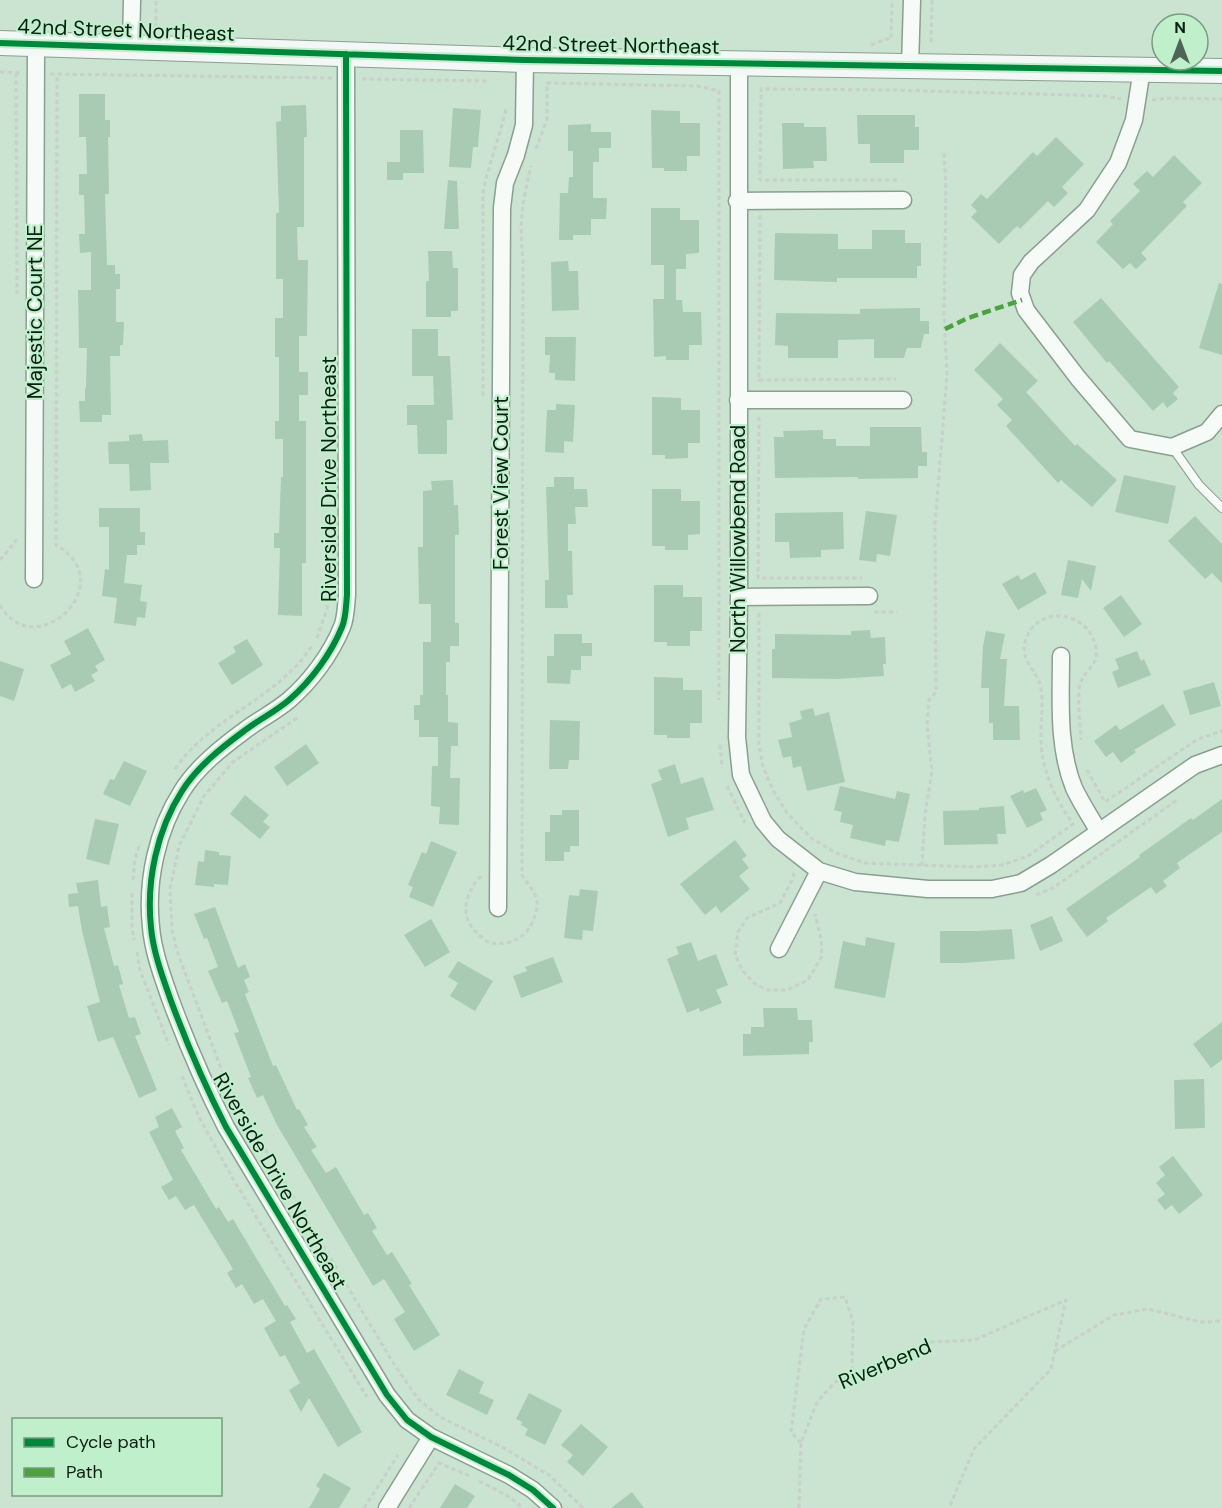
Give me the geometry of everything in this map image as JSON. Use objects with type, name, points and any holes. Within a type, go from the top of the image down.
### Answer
[{"type":"street","points":[[131,46],[132,0]]},
{"type":"street","points":[[910,67],[912,0]]},
{"type":"street","name":"42nd Street Northeast","points":[[0,43],[525,60],[1222,71]]},
{"type":"street","name":"Majestic Court NE","points":[[34,579],[36,44]]},
{"type":"street","name":"Riverside Drive Northeast","points":[[346,54],[347,595],[343,625],[330,650],[312,676],[288,700],[244,730],[208,760],[182,790],[168,819],[155,857],[150,895],[151,928],[161,972],[205,1086],[226,1127],[387,1395],[407,1420],[430,1437],[509,1475],[532,1490],[553,1508]]},
{"type":"street","name":"Forest View Court","points":[[498,908],[502,208],[504,183],[516,155],[524,125],[525,60]]},
{"type":"street","name":"North Willowbend Road","points":[[739,64],[737,737],[741,775],[763,821],[778,838],[819,871],[855,882],[928,889],[992,889],[1021,883],[1051,865],[1195,765],[1222,755]]},
{"type":"street","points":[[1142,69],[1134,120],[1119,163],[1087,210],[1031,262],[1022,275],[1020,293],[1026,310],[1078,378],[1130,439],[1172,447],[1207,432],[1222,414]]},
{"type":"street","points":[[737,201],[903,200]]},
{"type":"street","points":[[738,400],[903,400]]},
{"type":"street","points":[[739,597],[872,604]]},
{"type":"street","points":[[1061,656],[1062,735],[1066,763],[1074,788],[1099,832]]},
{"type":"street","points":[[779,949],[819,871]]},
{"type":"street","points":[[387,1508],[430,1437]]},
{"type":"lane","points":[[1172,447],[1199,485],[1222,508]]},
{"type":"path","points":[[156,0],[156,30]]},
{"type":"path","points":[[891,39],[892,0]]},
{"type":"path","points":[[931,42],[932,0]]},
{"type":"path","points":[[0,72],[497,81]]},
{"type":"path","points":[[16,73],[17,299]]},
{"type":"path","points":[[0,605],[19,624],[35,627],[55,622],[71,610],[79,593],[79,573],[69,552],[56,545],[57,74]]},
{"type":"path","points":[[536,152],[547,119],[548,83],[698,86],[719,91],[719,701]]},
{"type":"path","points":[[897,180],[760,180],[761,89],[900,90],[1105,96],[1137,100],[1222,99]]},
{"type":"path","points":[[483,398],[483,195],[486,175],[501,136],[507,108]]},
{"type":"path","points":[[922,866],[925,813],[932,772],[927,725],[929,700],[936,692],[935,524],[947,375],[944,314],[946,189],[944,152]]},
{"type":"path","points":[[482,875],[473,884],[466,898],[466,914],[473,929],[487,942],[511,943],[527,933],[537,912],[537,895],[522,875],[523,259],[520,229],[522,202],[532,162]]},
{"type":"path","points":[[760,215],[759,380],[896,379]]},
{"type":"path","points":[[759,414],[758,578],[862,578]]},
{"type":"path","points":[[0,560],[16,541],[17,533]]},
{"type":"path","points":[[174,771],[185,754],[208,732],[271,688],[295,668],[315,641],[327,609],[330,576]]},
{"type":"path","points":[[872,604],[897,612]]},
{"type":"path","points":[[759,613],[759,745],[763,767],[774,792],[787,813],[811,838],[836,853],[865,863],[975,867],[1002,865],[1028,856],[1073,824],[1056,799],[1046,775],[1041,742],[1041,688],[1027,664],[1025,650],[1028,634],[1039,622],[1053,616],[1071,616],[1088,628],[1095,644],[1095,662],[1080,684],[1081,744]]},
{"type":"path","points":[[297,718],[233,762],[204,796],[179,846],[170,889],[172,928],[177,951],[191,991],[228,1087],[392,1361],[418,1399],[440,1417],[502,1447],[549,1475],[583,1508]]},
{"type":"path","points":[[1085,767],[1105,802],[1198,739],[1222,731]]},
{"type":"path","points":[[720,736],[720,760],[723,771]]},
{"type":"path","points":[[726,782],[742,820],[748,827]]},
{"type":"path","points":[[1033,896],[1053,888],[1184,795]]},
{"type":"path","points":[[142,837],[135,859],[131,900],[132,928],[140,970],[172,1053]]},
{"type":"path","points":[[793,872],[794,876],[780,903],[747,918],[738,932],[735,955],[742,971],[754,983],[767,990],[787,990],[808,980],[822,956],[821,939],[814,915],[819,908]]},
{"type":"path","points":[[181,1074],[199,1117],[233,1179],[369,1401]]},
{"type":"path","points":[[801,1443],[791,1432],[804,1329],[821,1299],[845,1297],[853,1322],[852,1376]]},
{"type":"path","points":[[1054,1351],[1114,1315],[1148,1309],[1200,1322],[1222,1321]]},
{"type":"path","points":[[364,1508],[400,1452]]},
{"type":"path","points":[[409,1508],[439,1463],[510,1497],[523,1508]]},
{"type":"building","points":[[79,94],[105,94],[105,120],[110,120],[109,194],[105,194],[107,265],[115,265],[115,274],[120,274],[120,289],[116,289],[116,322],[124,322],[120,356],[110,356],[111,415],[102,415],[102,422],[80,422],[79,401],[85,401],[87,348],[79,348],[78,290],[91,290],[91,252],[80,253],[79,234],[85,234],[84,195],[79,195],[79,174],[87,174],[86,137],[79,137]]},
{"type":"building","points":[[306,105],[304,227],[297,227],[298,260],[308,260],[307,336],[299,336],[299,372],[308,372],[308,395],[299,395],[299,421],[306,421],[306,563],[302,563],[302,616],[278,615],[280,548],[274,548],[274,533],[279,533],[281,477],[283,477],[283,439],[275,439],[275,421],[279,421],[279,357],[275,357],[275,318],[283,318],[283,279],[276,279],[276,213],[279,213],[276,122],[281,121],[281,106]]},
{"type":"building","points":[[453,108],[481,110],[478,147],[473,147],[471,168],[449,167]]},
{"type":"building","points":[[651,110],[680,111],[680,123],[700,123],[700,156],[687,156],[687,171],[664,171],[664,168],[652,168]]},
{"type":"building","points":[[857,115],[915,115],[915,127],[919,127],[919,150],[904,150],[904,163],[870,163],[870,144],[858,144]]},
{"type":"building","points":[[782,123],[804,123],[804,127],[826,127],[827,161],[813,161],[814,168],[783,169]]},
{"type":"building","points":[[591,124],[591,132],[611,132],[611,148],[599,148],[599,162],[593,162],[593,198],[607,198],[606,219],[591,219],[591,235],[573,235],[573,240],[559,240],[560,193],[568,193],[569,177],[573,177],[573,151],[568,151],[568,125]]},
{"type":"building","points":[[400,130],[423,130],[424,173],[403,173],[403,180],[387,180],[387,162],[400,162]]},
{"type":"building","points":[[1056,137],[1084,164],[1062,187],[1068,193],[1054,207],[1048,201],[1020,229],[1017,226],[999,244],[971,217],[977,211],[971,205],[981,194],[987,199],[1033,152],[1037,156]]},
{"type":"building","points":[[1174,155],[1202,183],[1183,202],[1187,206],[1141,253],[1147,259],[1136,269],[1130,263],[1123,269],[1096,242],[1113,224],[1110,221],[1140,191],[1133,184],[1147,171],[1153,177]]},
{"type":"building","points":[[448,180],[457,181],[459,229],[444,229]]},
{"type":"building","points":[[651,208],[680,208],[680,220],[699,220],[699,253],[686,254],[686,269],[676,269],[676,300],[682,300],[683,312],[701,312],[702,345],[689,345],[689,360],[666,360],[666,356],[654,357],[653,299],[664,299],[664,265],[651,265]]},
{"type":"building","points":[[872,230],[905,230],[905,243],[921,243],[921,266],[917,266],[917,278],[837,278],[837,282],[774,280],[775,233],[838,234],[838,249],[872,249]]},
{"type":"building","points":[[428,251],[452,251],[453,268],[458,268],[458,311],[451,311],[451,317],[426,317],[426,281],[429,281]]},
{"type":"building","points":[[568,261],[569,271],[578,271],[579,310],[552,311],[551,262]]},
{"type":"building","points":[[1219,283],[1222,284],[1222,355],[1199,348]]},
{"type":"building","points":[[1101,298],[1179,387],[1173,393],[1178,399],[1167,408],[1163,402],[1153,411],[1109,361],[1107,363],[1073,322]]},
{"type":"building","points":[[920,308],[920,321],[929,321],[929,334],[924,334],[921,348],[907,348],[904,358],[874,358],[874,339],[838,340],[838,358],[788,358],[788,346],[775,345],[776,313],[860,314],[860,309]]},
{"type":"building","points":[[412,329],[438,329],[438,356],[450,356],[453,420],[447,420],[447,454],[418,454],[417,425],[407,425],[407,405],[434,405],[433,376],[412,376]]},
{"type":"building","points":[[545,337],[576,337],[575,381],[555,380],[555,373],[549,373],[550,355],[545,355]]},
{"type":"building","points":[[1000,343],[1038,381],[1026,392],[1075,446],[1077,444],[1117,480],[1092,507],[1061,480],[1058,483],[1006,426],[1012,420],[997,405],[1003,399],[974,370]]},
{"type":"building","points":[[652,397],[681,398],[681,410],[700,410],[700,443],[688,443],[688,458],[665,459],[665,455],[652,455]]},
{"type":"building","points":[[556,404],[575,405],[573,442],[564,441],[564,453],[545,452],[547,410],[556,410]]},
{"type":"building","points":[[870,427],[921,427],[922,452],[927,452],[927,466],[918,466],[918,478],[775,478],[774,437],[784,437],[783,431],[823,430],[823,439],[836,439],[836,446],[870,446]]},
{"type":"building","points":[[142,434],[143,441],[168,440],[169,463],[150,463],[151,490],[130,491],[129,464],[109,464],[108,442],[129,441],[129,435]]},
{"type":"building","points":[[1124,475],[1176,486],[1168,524],[1115,512]]},
{"type":"building","points":[[554,477],[574,477],[574,489],[587,489],[588,507],[575,507],[576,524],[568,524],[568,551],[572,551],[573,595],[567,595],[568,608],[545,608],[545,580],[549,580],[546,487],[554,487]]},
{"type":"building","points":[[453,480],[454,505],[458,505],[459,535],[455,535],[455,623],[459,623],[459,646],[450,646],[450,662],[446,662],[446,695],[448,695],[448,722],[458,723],[458,746],[451,746],[450,778],[460,778],[459,825],[439,824],[440,807],[431,806],[432,766],[438,766],[438,737],[419,737],[419,720],[414,720],[414,705],[420,705],[420,695],[423,695],[423,642],[431,642],[431,604],[419,604],[418,547],[423,547],[423,491],[432,490],[431,481]]},
{"type":"building","points":[[652,489],[681,489],[681,501],[700,501],[700,534],[688,535],[688,550],[665,550],[665,546],[652,546]]},
{"type":"building","points":[[99,508],[140,508],[140,532],[145,532],[145,545],[137,545],[137,555],[127,555],[124,583],[142,585],[140,601],[147,602],[145,618],[137,617],[136,626],[114,623],[117,598],[102,596],[105,569],[109,570],[109,527],[99,527]]},
{"type":"building","points":[[866,511],[897,515],[890,556],[877,554],[876,562],[859,560]]},
{"type":"building","points":[[843,512],[844,549],[821,550],[821,557],[790,558],[789,542],[775,542],[775,513]]},
{"type":"building","points":[[1195,516],[1222,544],[1222,583],[1212,573],[1205,579],[1168,541]]},
{"type":"building","points":[[1068,560],[1096,566],[1091,591],[1082,579],[1078,598],[1061,595]]},
{"type":"building","points":[[1035,572],[1047,593],[1018,610],[1002,584],[1018,575],[1021,580]]},
{"type":"building","points":[[654,585],[683,585],[683,597],[702,597],[702,631],[690,631],[690,646],[667,646],[667,642],[654,642]]},
{"type":"building","points":[[1121,595],[1142,624],[1124,637],[1103,608]]},
{"type":"building","points":[[88,628],[105,660],[95,666],[98,671],[91,675],[95,681],[75,692],[71,684],[62,689],[50,665],[71,654],[64,641]]},
{"type":"building","points":[[870,630],[871,638],[885,637],[884,676],[837,679],[772,678],[772,649],[775,649],[775,634],[851,635],[851,631]]},
{"type":"building","points":[[986,631],[1005,634],[1000,659],[1007,659],[1004,706],[1019,706],[1020,740],[993,740],[993,723],[989,723],[989,688],[981,688]]},
{"type":"building","points":[[554,634],[582,634],[582,643],[592,643],[592,656],[581,656],[581,670],[571,670],[570,684],[547,683],[547,656],[554,656]]},
{"type":"building","points":[[247,639],[263,665],[232,685],[218,663],[236,652],[233,647]]},
{"type":"building","points":[[1137,651],[1141,661],[1144,659],[1151,675],[1118,688],[1112,672],[1119,669],[1115,659]]},
{"type":"building","points":[[0,661],[24,669],[14,701],[0,696]]},
{"type":"building","points":[[654,677],[683,678],[683,690],[702,690],[702,723],[690,723],[690,738],[667,738],[667,735],[654,735]]},
{"type":"building","points":[[1214,682],[1221,706],[1190,715],[1183,691]]},
{"type":"building","points":[[1163,704],[1176,725],[1134,750],[1136,752],[1121,763],[1113,752],[1106,757],[1094,741],[1116,725],[1120,730]]},
{"type":"building","points":[[813,708],[815,716],[829,712],[845,782],[807,791],[801,766],[793,768],[791,756],[783,758],[778,740],[792,737],[789,723],[802,719],[800,711]]},
{"type":"building","points":[[550,720],[580,721],[579,760],[569,760],[568,769],[549,769]]},
{"type":"building","points":[[306,744],[319,763],[287,786],[274,767]]},
{"type":"building","points":[[124,761],[147,771],[130,806],[103,794],[110,779],[114,780]]},
{"type":"building","points":[[675,764],[681,784],[703,777],[714,810],[686,818],[689,829],[668,837],[651,784],[662,780],[658,770]]},
{"type":"building","points":[[840,786],[895,799],[897,791],[910,794],[899,842],[886,840],[885,846],[850,838],[853,825],[840,822],[842,812],[834,810]]},
{"type":"building","points":[[1036,788],[1047,810],[1040,813],[1043,820],[1027,828],[1010,796],[1023,790],[1024,793]]},
{"type":"building","points":[[245,795],[269,815],[263,822],[270,827],[260,839],[230,814]]},
{"type":"building","points":[[1222,799],[1222,832],[1177,863],[1180,868],[1163,881],[1167,886],[1156,894],[1151,887],[1106,918],[1108,921],[1087,937],[1066,909],[1191,818],[1193,820]]},
{"type":"building","points":[[1004,806],[1006,834],[997,834],[998,844],[944,845],[943,811],[979,810],[979,808]]},
{"type":"building","points":[[562,810],[579,810],[579,846],[570,846],[570,852],[564,852],[564,861],[545,861],[545,832],[550,832],[550,815],[562,815]]},
{"type":"building","points":[[95,819],[119,824],[109,865],[86,859]]},
{"type":"building","points":[[735,840],[747,856],[742,859],[749,868],[739,876],[750,889],[721,913],[716,906],[705,915],[680,884]]},
{"type":"building","points":[[431,841],[457,852],[433,907],[409,897],[413,887],[408,885],[422,852],[426,854]]},
{"type":"building","points":[[205,850],[231,856],[228,885],[214,884],[214,887],[195,885],[198,861],[204,862]]},
{"type":"building","points":[[98,880],[101,907],[107,906],[110,927],[104,928],[114,966],[118,965],[123,984],[119,985],[129,1018],[135,1017],[141,1034],[135,1036],[157,1090],[139,1098],[113,1037],[98,1042],[87,1006],[100,1002],[78,906],[69,907],[68,894],[78,893],[76,883]]},
{"type":"building","points":[[580,889],[598,891],[593,931],[583,930],[582,940],[564,938],[569,895],[579,896]]},
{"type":"building","points":[[215,907],[238,968],[245,964],[250,977],[244,980],[249,992],[245,994],[273,1066],[276,1065],[297,1110],[299,1109],[308,1125],[304,1127],[317,1147],[311,1150],[326,1173],[336,1167],[364,1215],[368,1213],[377,1228],[372,1231],[387,1255],[392,1252],[412,1284],[409,1285],[440,1335],[414,1351],[394,1319],[405,1312],[384,1279],[373,1286],[277,1125],[263,1095],[257,1098],[248,1078],[251,1077],[234,1033],[239,1032],[227,1001],[222,1003],[208,971],[218,967],[207,938],[204,939],[194,914]]},
{"type":"building","points":[[1052,916],[1063,941],[1040,951],[1030,925]]},
{"type":"building","points":[[431,919],[450,952],[425,967],[404,935]]},
{"type":"building","points":[[1012,929],[1015,959],[940,963],[940,931]]},
{"type":"building","points":[[866,937],[895,943],[885,998],[834,988],[843,941],[865,946]]},
{"type":"building","points":[[691,942],[698,961],[716,954],[728,985],[716,990],[722,1003],[700,1012],[699,1008],[687,1013],[667,959],[679,954],[676,947]]},
{"type":"building","points":[[553,957],[563,982],[521,998],[513,976],[527,971],[525,967]]},
{"type":"building","points":[[458,961],[493,981],[475,1011],[450,996],[458,983],[448,977]]},
{"type":"building","points":[[763,1008],[797,1008],[798,1020],[812,1020],[813,1042],[809,1042],[809,1054],[743,1056],[743,1034],[751,1034],[751,1027],[764,1027]]},
{"type":"building","points":[[1222,1022],[1222,1060],[1211,1068],[1193,1044]]},
{"type":"building","points":[[1204,1079],[1205,1128],[1175,1129],[1174,1080]]},
{"type":"building","points":[[172,1108],[182,1127],[175,1131],[184,1148],[181,1150],[216,1209],[219,1207],[228,1222],[233,1219],[285,1306],[287,1305],[296,1319],[290,1322],[307,1353],[314,1349],[362,1432],[338,1447],[309,1398],[301,1412],[289,1390],[300,1383],[285,1355],[280,1357],[264,1328],[276,1321],[263,1299],[254,1304],[242,1284],[236,1288],[227,1273],[233,1269],[194,1205],[185,1210],[176,1196],[169,1200],[161,1187],[173,1180],[149,1132],[159,1127],[155,1117]]},
{"type":"building","points":[[1173,1156],[1203,1195],[1179,1214],[1172,1205],[1165,1210],[1157,1200],[1165,1194],[1156,1183],[1165,1175],[1159,1167]]},
{"type":"building","points":[[459,1369],[484,1382],[479,1393],[494,1400],[487,1415],[446,1395]]},
{"type":"building","points":[[529,1393],[562,1410],[545,1445],[525,1435],[528,1429],[516,1419]]},
{"type":"building","points":[[581,1424],[608,1447],[583,1476],[567,1462],[573,1455],[561,1445]]},
{"type":"building","points":[[324,1473],[351,1488],[339,1508],[309,1508],[320,1489],[316,1486]]},
{"type":"building","points":[[455,1484],[475,1496],[467,1508],[440,1508]]},
{"type":"building","points":[[632,1492],[644,1508],[611,1508]]},
{"type":"marked path","points":[[945,329],[968,318],[1022,300]]},
{"type":"cycle path","points":[[0,43],[525,60],[1222,71]]},
{"type":"cycle path","points":[[346,54],[347,595],[344,620],[332,647],[320,666],[297,693],[218,751],[202,766],[182,791],[166,822],[155,856],[150,892],[152,936],[159,965],[177,1017],[226,1127],[387,1395],[407,1420],[431,1437],[509,1475],[533,1490],[553,1508]]}]
